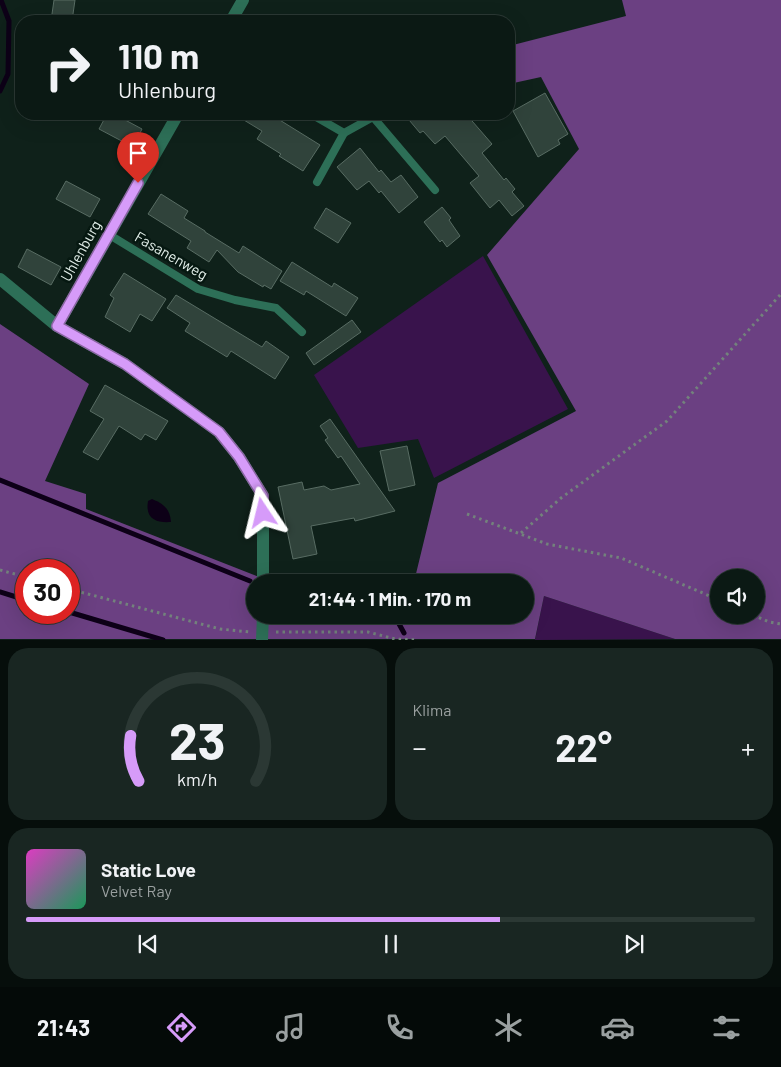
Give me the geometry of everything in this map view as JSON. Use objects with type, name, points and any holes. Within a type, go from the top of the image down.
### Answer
[{"type":"street","points":[[234,15],[243,0]]},
{"type":"street","name":"Uhlenburg","points":[[57,326],[174,120]]},
{"type":"street","points":[[0,279],[57,326],[125,364],[219,432],[239,457],[263,496],[263,574]]},
{"type":"lane","points":[[321,120],[344,133]]},
{"type":"lane","points":[[317,182],[344,133],[368,120]]},
{"type":"lane","points":[[376,120],[435,190]]},
{"type":"lane","name":"Fasanenweg","points":[[108,234],[198,289],[235,300],[276,308],[302,332]]},
{"type":"path","points":[[521,533],[561,498],[667,421],[781,294]]},
{"type":"path","points":[[468,514],[547,544],[621,558],[710,596]]},
{"type":"path","points":[[0,570],[15,574]]},
{"type":"path","points":[[80,591],[220,629],[262,636],[368,632],[395,639],[417,640]]},
{"type":"path","points":[[765,620],[781,624]]},
{"type":"shaded area","points":[[622,0],[781,0],[781,639],[675,639],[544,596],[535,639],[0,639],[0,324],[89,384],[45,481],[86,494],[86,509],[252,574],[246,574],[246,624],[534,624],[534,574],[416,574],[438,483],[576,411],[487,255],[579,149],[541,77],[515,83],[515,44],[626,16]]},
{"type":"shaded area","points":[[483,256],[568,409],[434,478],[418,439],[358,448],[314,375]]},
{"type":"shaded area","points":[[152,499],[166,507],[171,522],[156,521],[150,516],[148,501]]},
{"type":"shaded area","points":[[544,596],[675,639],[535,640]]},
{"type":"building","points":[[54,0],[75,0],[73,15],[52,15]]},
{"type":"building","points":[[545,93],[568,134],[558,140],[560,144],[538,157],[515,115],[515,110]]},
{"type":"building","points":[[104,120],[125,120],[142,129],[133,147],[99,129]]},
{"type":"building","points":[[244,120],[280,120],[320,145],[303,171],[257,139],[262,131]]},
{"type":"building","points":[[409,120],[471,120],[492,144],[482,153],[504,180],[506,178],[515,189],[512,192],[524,206],[512,216],[499,200],[490,208],[470,183],[479,176],[445,136],[435,144],[423,131],[420,133]]},
{"type":"building","points":[[360,148],[379,172],[381,170],[391,182],[401,175],[418,197],[399,213],[381,191],[379,193],[369,181],[357,190],[337,167]]},
{"type":"building","points":[[66,181],[100,199],[90,217],[56,199]]},
{"type":"building","points":[[161,194],[188,211],[184,218],[205,232],[239,253],[243,246],[282,271],[271,289],[264,285],[263,287],[238,272],[217,250],[209,262],[187,248],[191,241],[148,214]]},
{"type":"building","points":[[442,207],[451,218],[449,220],[460,236],[447,247],[442,240],[440,242],[424,222]]},
{"type":"building","points":[[326,208],[351,223],[338,243],[314,228]]},
{"type":"building","points":[[27,249],[61,267],[51,285],[18,267]]},
{"type":"building","points":[[292,262],[332,287],[334,283],[358,298],[346,316],[306,291],[304,295],[280,281]]},
{"type":"building","points":[[124,273],[166,299],[152,321],[140,314],[130,332],[105,317],[114,298],[110,295]]},
{"type":"building","points":[[176,295],[262,347],[266,341],[289,357],[275,379],[231,351],[227,357],[185,331],[190,323],[167,308]]},
{"type":"building","points":[[352,320],[361,332],[314,365],[306,353]]},
{"type":"building","points":[[105,385],[168,421],[156,440],[145,434],[141,440],[119,426],[98,460],[83,452],[104,419],[90,411]]},
{"type":"building","points":[[330,419],[395,511],[355,521],[354,518],[311,526],[317,554],[293,559],[278,487],[302,482],[304,490],[324,486],[331,490],[360,484],[341,456],[338,458],[325,440],[328,438],[320,426]]},
{"type":"building","points":[[407,446],[415,485],[389,491],[380,451]]},
{"type":"waterway","points":[[0,91],[8,74],[9,21],[1,0]]},
{"type":"waterway","points":[[0,480],[246,579]]},
{"type":"waterway","points":[[0,592],[15,597]]},
{"type":"waterway","points":[[80,615],[163,640]]},
{"type":"waterway","points":[[399,624],[404,633]]},
{"type":"route","points":[[138,183],[57,326],[125,364],[219,432],[239,457],[263,496],[263,513]]}]
